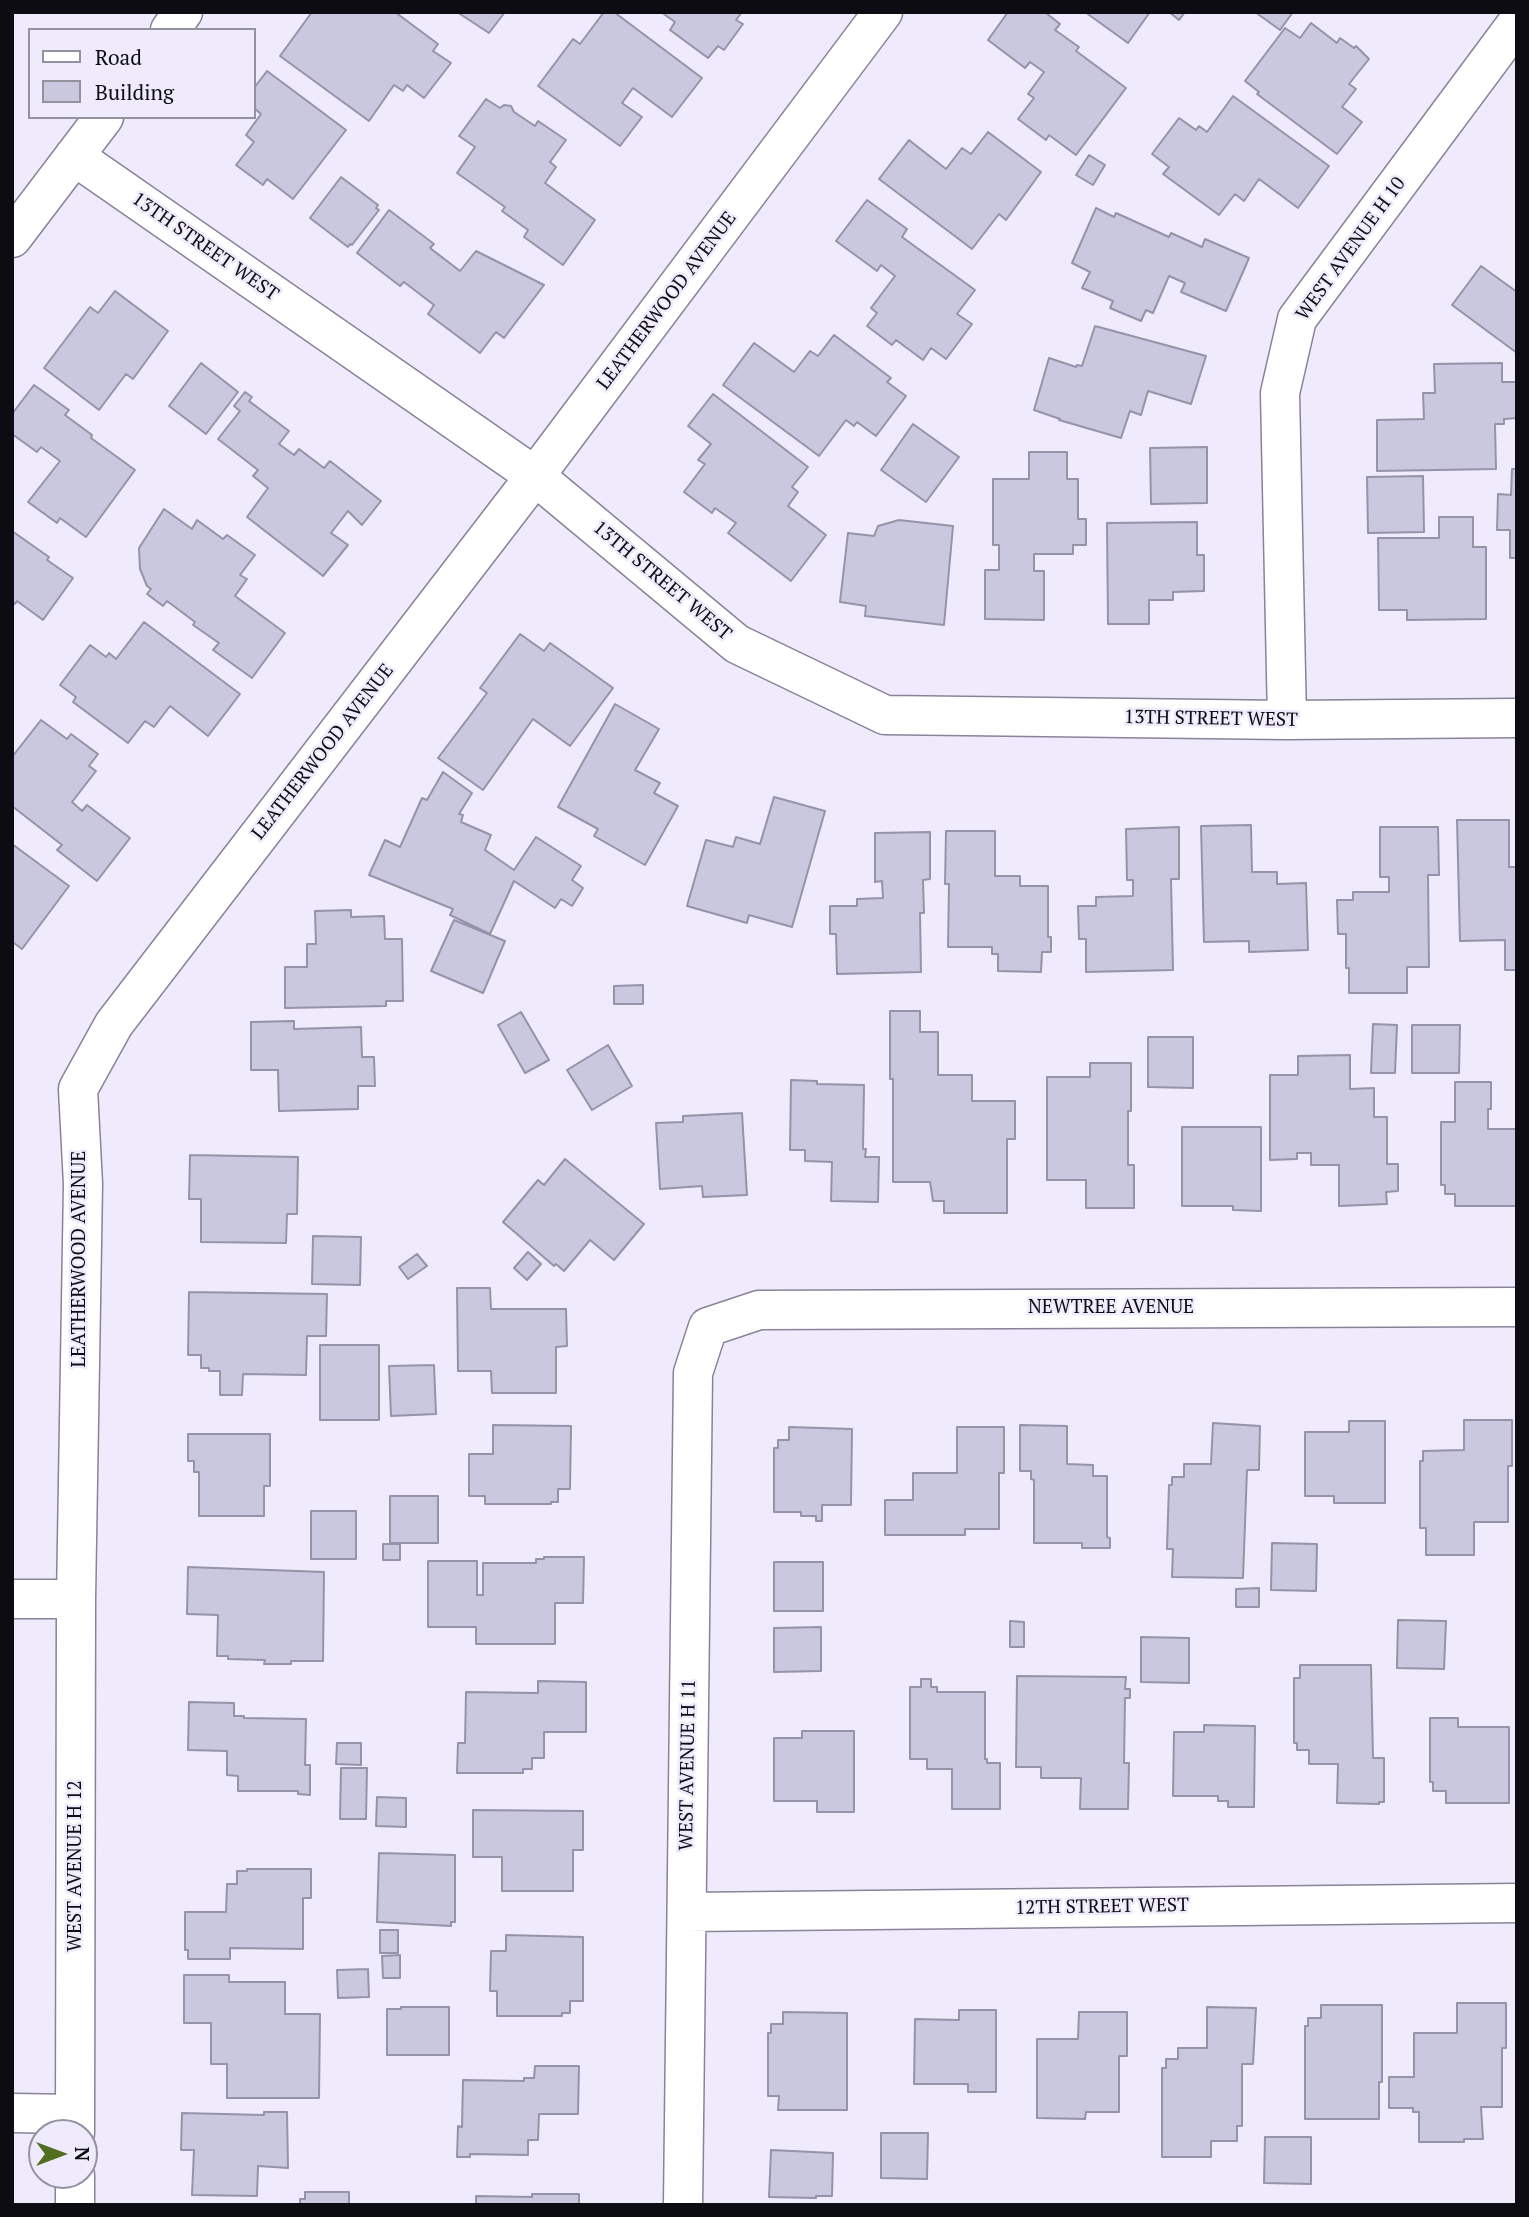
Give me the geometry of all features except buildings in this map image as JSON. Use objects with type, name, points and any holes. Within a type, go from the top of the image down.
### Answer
[{"type":"street","points":[[171,28],[183,12]]},
{"type":"street","name":"LEATHERWOOD AVENUE","points":[[76,1599],[83,1184],[78,1089],[114,1024],[535,476],[883,12]]},
{"type":"street","name":"WEST AVENUE H 10","points":[[1287,720],[1280,393],[1297,319],[1517,23]]},
{"type":"street","points":[[12,238],[102,119]]},
{"type":"street","name":"13TH STREET WEST","points":[[74,156],[535,476],[737,644],[885,715],[1287,720],[1517,718]]},
{"type":"street","name":"NEWTREE AVENUE","points":[[708,1327],[759,1310],[1517,1307]]},
{"type":"street","name":"WEST AVENUE H 11","points":[[683,2205],[693,1373],[708,1327]]},
{"type":"street","points":[[12,1599],[76,1599]]},
{"type":"street","name":"WEST AVENUE H 12","points":[[75,2119],[76,1599]]},
{"type":"street","name":"12TH STREET WEST","points":[[687,1912],[1517,1903]]},
{"type":"street","points":[[12,2113],[46,2119]]}]
